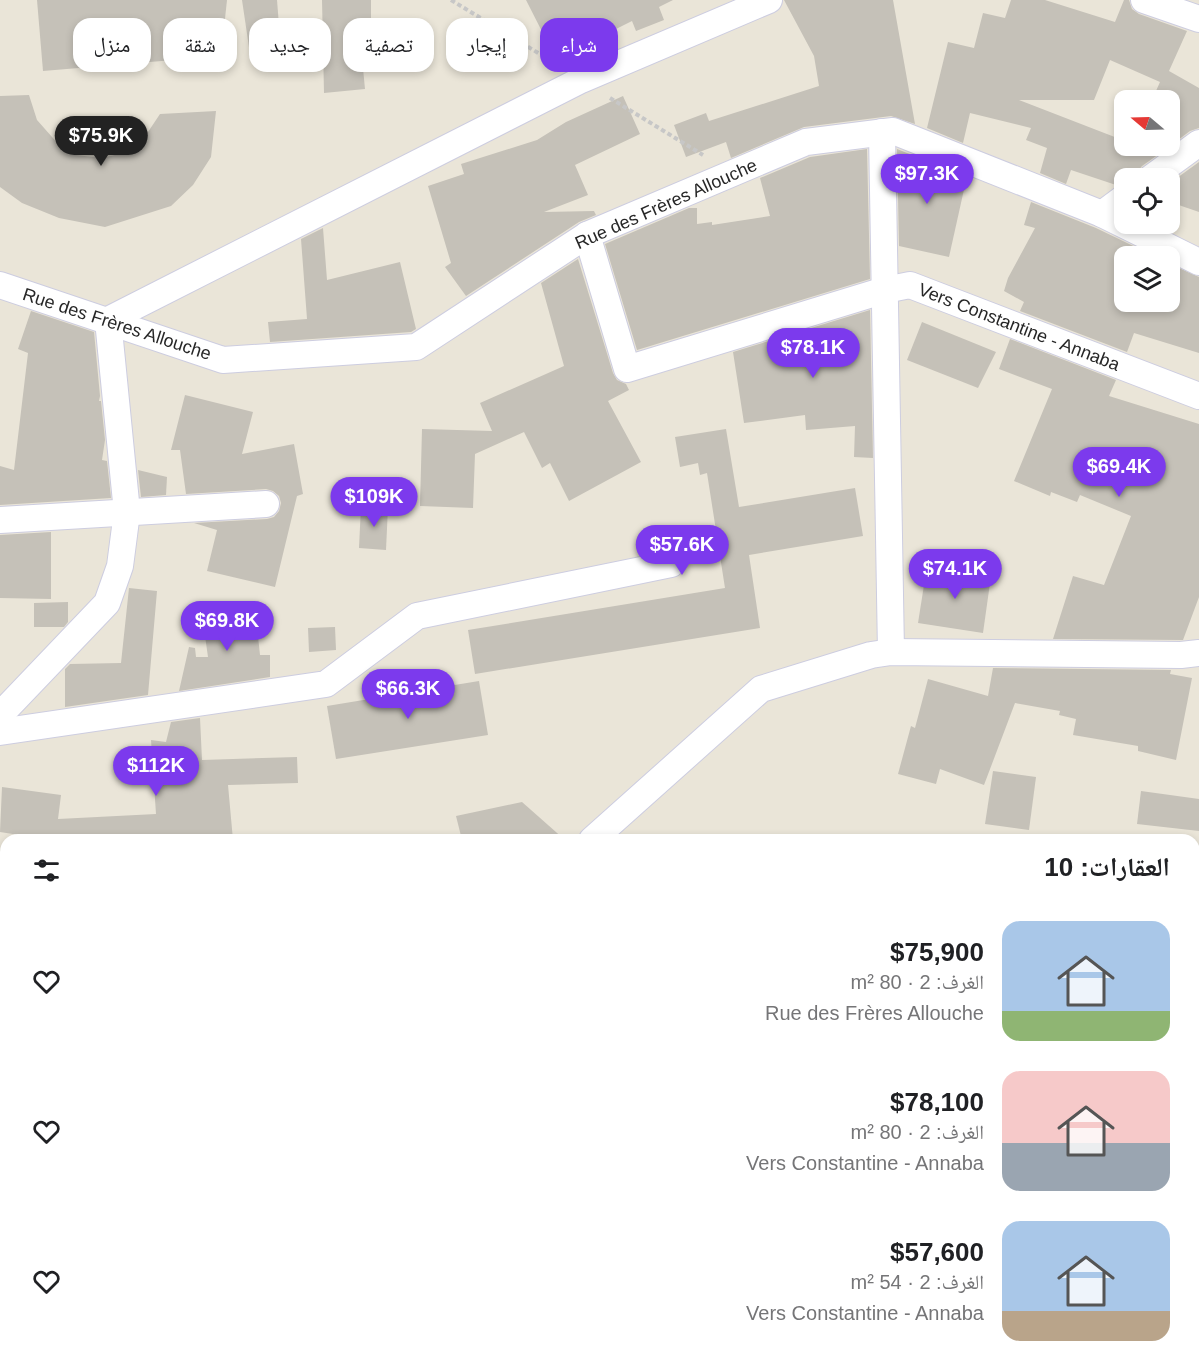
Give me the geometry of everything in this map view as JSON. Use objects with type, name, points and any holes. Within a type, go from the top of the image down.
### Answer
[{"type":"street","points":[[0,715],[107,603],[120,566],[128,512],[108,320],[581,80],[769,0]]},
{"type":"street","points":[[1144,0],[1199,19]]},
{"type":"street","name":"Rue des Frères Allouche","points":[[0,285],[223,360],[416,347],[587,235],[806,142],[893,131],[1102,214],[1194,258]]},
{"type":"street","points":[[882,132],[891,652]]},
{"type":"street","points":[[1165,168],[1199,143]]},
{"type":"street","points":[[1102,214],[1114,205]]},
{"type":"street","name":"Vers Constantine - Annaba","points":[[587,235],[627,369],[885,290],[910,285],[1199,396]]},
{"type":"street","points":[[0,520],[266,504]]},
{"type":"street","points":[[0,732],[326,684],[417,616],[671,564]]},
{"type":"street","points":[[599,834],[761,689],[871,655],[891,652],[1181,655],[1199,653]]},
{"type":"building","points":[[37,0],[227,0],[225,18],[163,18],[163,61],[151,62],[151,18],[73,18],[73,68],[43,71]]},
{"type":"building","points":[[242,0],[277,0],[278,18],[249,18],[249,47]]},
{"type":"building","points":[[322,0],[371,0],[371,18],[343,18],[343,72],[363,72],[365,89],[324,93],[324,72],[331,72],[331,18],[322,18]]},
{"type":"building","points":[[526,0],[673,0],[659,7],[664,20],[636,31],[632,21],[618,28],[618,18],[540,18],[540,28]]},
{"type":"building","points":[[784,0],[893,0],[915,124],[891,116],[804,127],[731,158],[726,142],[686,157],[674,125],[706,113],[709,121],[819,86],[814,56]]},
{"type":"building","points":[[1011,0],[1045,0],[1115,22],[1124,0],[1129,0],[1132,9],[1139,14],[1187,31],[1169,71],[1199,88],[1199,128],[1180,138],[1180,90],[1156,90],[1160,82],[1110,60],[1094,100],[1019,100],[1114,137],[1114,156],[1156,156],[1140,168],[1114,168],[1114,184],[1071,170],[1066,184],[1040,173],[1047,148],[1026,140],[1031,128],[970,113],[963,143],[927,128],[948,42],[974,48],[983,13],[1005,18]]},
{"type":"building","points":[[29,95],[37,120],[67,154],[102,158],[136,150],[160,114],[216,111],[211,157],[193,185],[171,206],[105,227],[59,218],[22,203],[0,187],[0,96]]},
{"type":"building","points":[[623,96],[640,134],[575,165],[588,195],[544,212],[594,211],[596,215],[579,222],[466,296],[445,267],[451,263],[428,186],[464,174],[461,164],[537,140],[566,122]]},
{"type":"building","points":[[867,149],[870,279],[637,350],[605,244],[689,208],[697,208],[697,224],[712,222],[712,225],[770,216],[760,178],[810,157]]},
{"type":"building","points":[[897,149],[957,173],[954,185],[965,185],[949,257],[899,246]]},
{"type":"building","points":[[1199,162],[1199,212],[1180,205],[1180,176]]},
{"type":"building","points":[[1031,202],[1096,228],[1133,246],[1114,246],[1114,312],[1180,312],[1180,268],[1199,277],[1199,353],[1134,333],[1127,352],[1020,311],[1024,302],[1004,291],[1008,278],[1035,228],[1024,225]]},
{"type":"building","points":[[323,228],[327,280],[400,262],[416,329],[411,332],[270,342],[268,322],[307,319],[301,239]]},
{"type":"building","points":[[578,259],[613,373],[617,380],[626,384],[629,390],[608,401],[641,462],[569,501],[550,463],[542,468],[524,432],[475,454],[473,508],[420,506],[422,429],[492,431],[480,403],[564,366],[541,283]]},
{"type":"building","points":[[870,310],[873,458],[854,457],[855,426],[806,430],[805,415],[744,423],[733,352]]},
{"type":"building","points":[[31,311],[94,332],[99,401],[101,401],[105,440],[102,460],[107,461],[111,498],[0,505],[0,466],[14,470],[28,353],[18,349]]},
{"type":"building","points":[[922,322],[996,352],[978,388],[907,360]]},
{"type":"building","points":[[1010,339],[1116,380],[1109,396],[1199,424],[1199,597],[1183,640],[1053,639],[1073,576],[1104,585],[1131,516],[1080,495],[1077,502],[1051,492],[1050,496],[1014,481],[1052,389],[999,369]]},
{"type":"building","points":[[185,395],[253,412],[242,454],[294,444],[303,494],[297,496],[275,587],[207,571],[217,530],[194,523],[267,519],[274,517],[281,503],[279,496],[266,489],[186,494],[180,450],[171,450]]},
{"type":"building","points":[[726,429],[739,507],[855,488],[863,536],[749,555],[760,628],[475,674],[468,630],[725,588],[707,473],[700,475],[698,463],[680,467],[675,437]]},
{"type":"building","points":[[138,470],[167,477],[166,495],[141,497]]},
{"type":"building","points":[[361,506],[388,507],[386,550],[359,548]]},
{"type":"building","points":[[51,532],[51,599],[0,598],[0,535]]},
{"type":"building","points":[[927,566],[991,576],[983,633],[918,623]]},
{"type":"building","points":[[129,588],[157,591],[148,695],[65,707],[65,669],[70,664],[121,663]]},
{"type":"building","points":[[68,602],[68,622],[64,627],[34,627],[34,603]]},
{"type":"building","points":[[255,608],[260,655],[270,655],[270,677],[179,691],[189,647],[195,648],[196,657],[208,657],[202,615]]},
{"type":"building","points":[[335,627],[336,650],[309,652],[308,628]]},
{"type":"building","points":[[993,668],[1171,670],[1170,674],[1192,678],[1176,760],[1138,751],[1138,746],[1073,735],[1076,719],[1059,715],[1060,711],[1015,703],[984,785],[940,769],[936,784],[898,774],[911,726],[915,728],[928,679],[988,696]]},
{"type":"building","points":[[479,681],[488,735],[336,759],[327,706]]},
{"type":"building","points":[[200,718],[202,760],[297,757],[298,783],[228,785],[232,834],[13,834],[0,832],[2,787],[61,795],[58,819],[156,814],[151,740],[166,742],[171,722]]},
{"type":"building","points":[[993,771],[1036,777],[1029,830],[985,824]]},
{"type":"building","points":[[1141,791],[1199,799],[1199,831],[1137,824]]},
{"type":"building","points":[[522,802],[558,834],[460,834],[456,816]]}]
